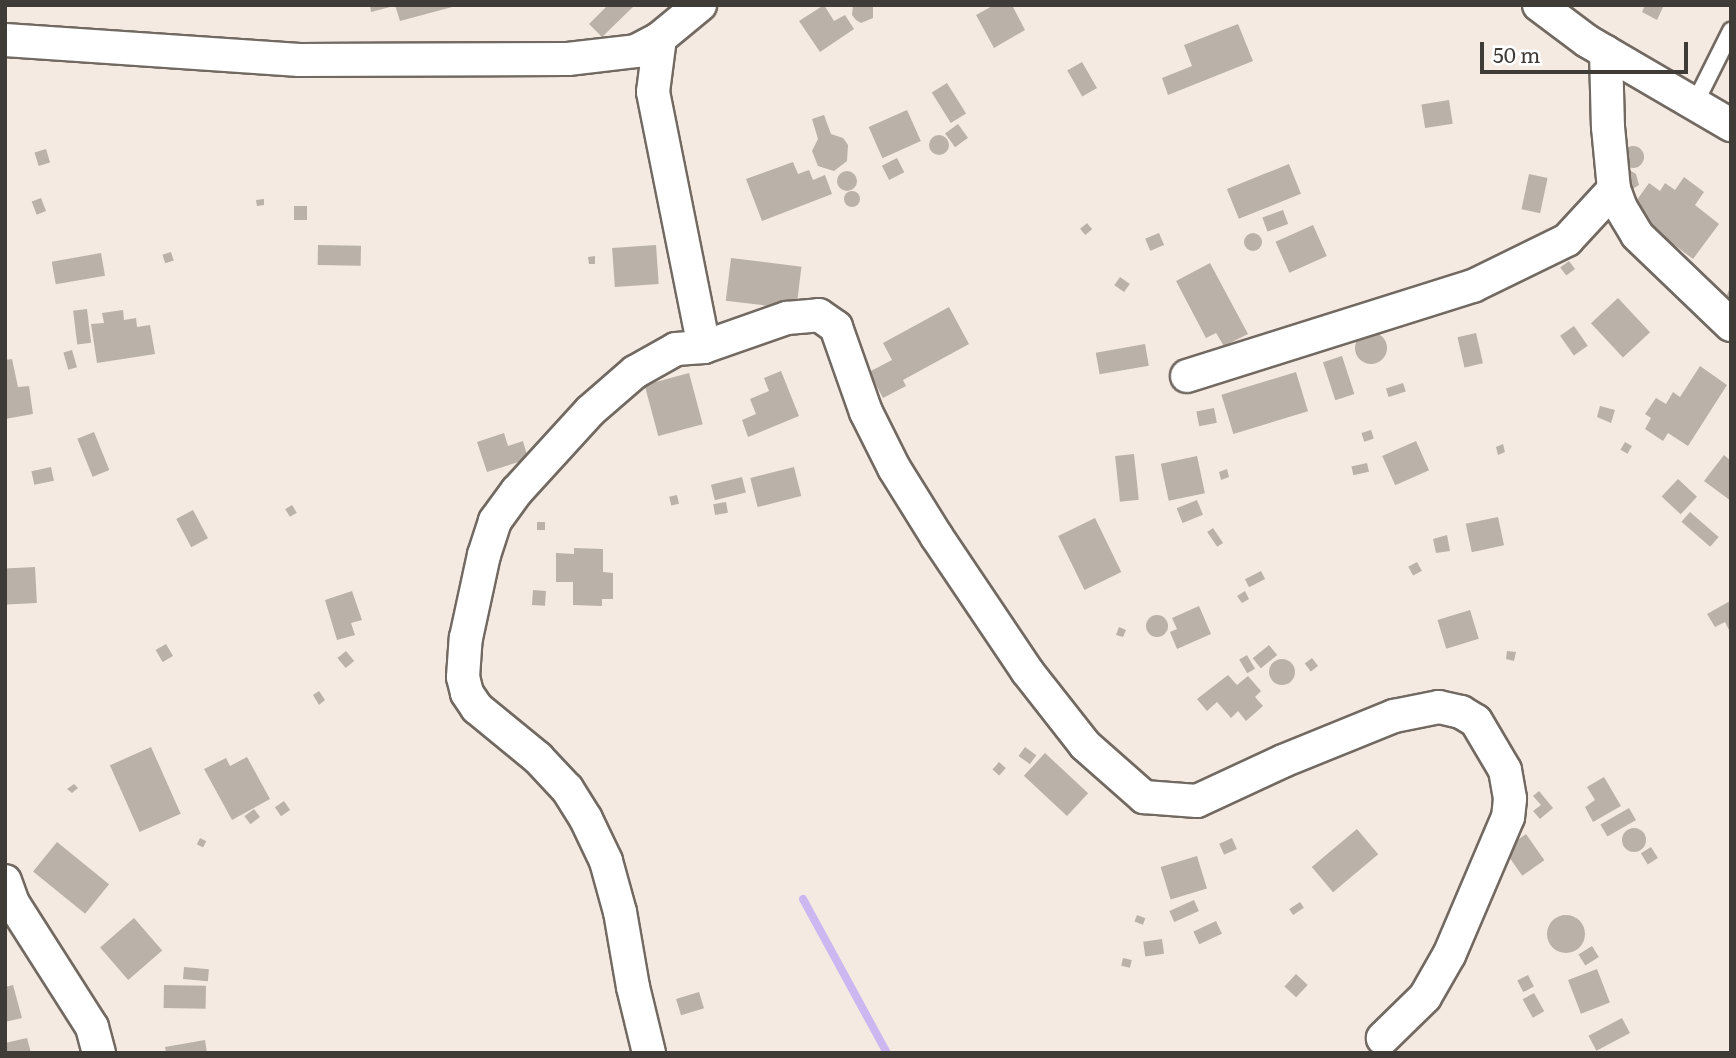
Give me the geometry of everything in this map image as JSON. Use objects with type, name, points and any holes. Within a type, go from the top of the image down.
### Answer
[{"type":"street","points":[[5,40],[299,60],[527,59],[607,55],[636,51],[660,38],[700,5]]},
{"type":"street","points":[[1539,5],[1606,52],[1731,125]]},
{"type":"street","points":[[660,38],[653,92],[704,347]]},
{"type":"street","points":[[1606,52],[1608,127],[1614,189],[1637,236],[1731,325]]},
{"type":"street","points":[[1188,376],[1473,286],[1567,240],[1614,189]]},
{"type":"street","points":[[649,1053],[633,987],[620,912],[606,861],[586,819],[567,789],[538,758],[477,708],[467,693],[463,677],[466,638],[485,555],[495,522],[517,491],[590,411],[635,372],[676,349],[704,347],[788,318],[820,315],[835,327],[866,412],[894,468],[1027,671],[1085,745],[1144,797],[1197,801],[1283,761],[1394,716],[1439,707],[1461,712],[1476,721],[1504,770],[1510,799],[1508,817],[1449,955],[1425,997],[1383,1038]]},
{"type":"street","points":[[5,881],[13,903],[92,1027],[99,1053]]},
{"type":"lane","points":[[1694,105],[1731,31]]},
{"type":"building","points":[[370,5],[394,5],[394,6],[371,12]]},
{"type":"building","points":[[395,5],[456,5],[456,6],[400,21]]},
{"type":"building","points":[[608,5],[635,5],[602,37],[589,24]]},
{"type":"building","points":[[824,5],[834,21],[845,15],[854,29],[820,52],[799,21]]},
{"type":"building","points":[[853,5],[873,5],[873,18],[861,23],[856,20],[852,15]]},
{"type":"building","points":[[994,5],[1012,5],[1025,30],[994,48],[976,15]]},
{"type":"building","points":[[1645,5],[1664,5],[1657,20],[1642,12]]},
{"type":"building","points":[[1238,24],[1253,61],[1168,95],[1162,78],[1192,66],[1184,45]]},
{"type":"building","points":[[1082,62],[1097,88],[1082,96],[1067,70]]},
{"type":"building","points":[[947,83],[966,114],[951,123],[932,93]]},
{"type":"building","points":[[1449,100],[1453,124],[1425,128],[1421,104]]},
{"type":"building","points":[[907,110],[921,141],[882,158],[869,127]]},
{"type":"building","points":[[824,115],[831,134],[843,138],[848,145],[847,161],[834,171],[818,166],[812,151],[818,139],[812,119]]},
{"type":"building","points":[[958,124],[968,138],[955,147],[945,133]]},
{"type":"building","points":[[939,135],[946,138],[949,145],[946,152],[939,155],[932,152],[929,145],[932,138]]},
{"type":"building","points":[[1633,146],[1641,149],[1644,157],[1641,165],[1633,168],[1625,165],[1622,157],[1625,149]]},
{"type":"building","points":[[46,149],[50,162],[39,166],[35,153]]},
{"type":"building","points":[[897,158],[904,172],[889,180],[882,166]]},
{"type":"building","points":[[793,162],[798,174],[809,170],[813,180],[825,175],[832,194],[762,221],[746,179]]},
{"type":"building","points":[[1289,164],[1301,194],[1239,219],[1227,189]]},
{"type":"building","points":[[847,171],[854,174],[857,181],[854,188],[847,191],[840,188],[837,181],[840,174]]},
{"type":"building","points":[[1631,171],[1636,174],[1639,185],[1629,191],[1625,173]]},
{"type":"building","points":[[1529,174],[1548,178],[1540,213],[1522,209]]},
{"type":"building","points":[[1684,177],[1704,192],[1695,205],[1719,224],[1693,259],[1629,211],[1649,183],[1660,191],[1665,183],[1675,190]]},
{"type":"building","points":[[852,191],[858,193],[858,205],[852,207],[846,205],[844,199],[846,193]]},
{"type":"building","points":[[41,198],[46,211],[37,215],[32,202]]},
{"type":"building","points":[[264,199],[264,205],[257,206],[256,200]]},
{"type":"building","points":[[294,206],[307,206],[307,220],[294,220]]},
{"type":"building","points":[[1283,210],[1288,224],[1267,232],[1262,218]]},
{"type":"building","points":[[1087,223],[1092,229],[1085,235],[1080,229]]},
{"type":"building","points":[[1313,225],[1327,256],[1289,273],[1276,242]]},
{"type":"building","points":[[1159,233],[1164,245],[1150,251],[1145,239]]},
{"type":"building","points":[[1253,233],[1259,236],[1262,242],[1259,248],[1253,251],[1247,248],[1244,242],[1247,236]]},
{"type":"building","points":[[318,245],[361,246],[361,266],[318,265]]},
{"type":"building","points":[[656,245],[659,284],[615,287],[612,248]]},
{"type":"building","points":[[171,252],[174,261],[165,263],[162,255]]},
{"type":"building","points":[[101,253],[105,276],[56,284],[52,262]]},
{"type":"building","points":[[595,256],[595,264],[589,264],[588,257]]},
{"type":"building","points":[[731,258],[801,267],[796,309],[726,301]]},
{"type":"building","points":[[1569,261],[1575,269],[1566,276],[1560,268]]},
{"type":"building","points":[[1210,263],[1248,334],[1224,346],[1216,333],[1206,338],[1176,281]]},
{"type":"building","points":[[1120,277],[1130,284],[1124,292],[1114,285]]},
{"type":"building","points":[[1731,285],[1731,304],[1726,297]]},
{"type":"building","points":[[1618,298],[1650,332],[1623,358],[1591,323]]},
{"type":"building","points":[[949,307],[969,344],[903,380],[906,386],[883,398],[869,372],[892,360],[883,343]]},
{"type":"building","points":[[87,309],[91,343],[77,344],[73,311]]},
{"type":"building","points":[[123,310],[124,320],[136,318],[137,327],[150,325],[155,354],[97,363],[91,324],[104,323],[102,313]]},
{"type":"building","points":[[1574,326],[1588,346],[1574,355],[1560,336]]},
{"type":"building","points":[[1371,332],[1382,337],[1387,348],[1382,359],[1371,364],[1360,359],[1355,348],[1360,337]]},
{"type":"building","points":[[1476,333],[1483,363],[1464,367],[1457,337]]},
{"type":"building","points":[[1145,344],[1149,366],[1100,374],[1096,353]]},
{"type":"building","points":[[72,350],[77,367],[68,370],[63,352]]},
{"type":"building","points":[[1342,356],[1354,394],[1335,400],[1323,362]]},
{"type":"building","points":[[12,359],[18,387],[29,386],[33,414],[5,419],[5,360]]},
{"type":"building","points":[[1700,366],[1727,385],[1688,446],[1668,433],[1663,441],[1645,429],[1651,418],[1645,414],[1656,398],[1666,404],[1673,392],[1680,397]]},
{"type":"building","points":[[781,371],[799,416],[748,437],[742,420],[756,414],[750,399],[769,391],[764,378]]},
{"type":"building","points":[[1296,372],[1308,411],[1233,434],[1221,395]]},
{"type":"building","points":[[689,373],[703,424],[658,436],[645,385]]},
{"type":"building","points":[[1403,383],[1406,392],[1389,397],[1386,389]]},
{"type":"building","points":[[1600,406],[1615,410],[1611,423],[1597,417]]},
{"type":"building","points":[[1214,408],[1217,423],[1199,426],[1196,411]]},
{"type":"building","points":[[1371,430],[1374,439],[1364,442],[1361,433]]},
{"type":"building","points":[[94,432],[109,470],[93,477],[77,439]]},
{"type":"building","points":[[504,433],[508,446],[523,441],[528,459],[487,472],[477,442]]},
{"type":"building","points":[[1416,441],[1429,470],[1395,485],[1382,456]]},
{"type":"building","points":[[1625,442],[1632,446],[1627,454],[1620,450]]},
{"type":"building","points":[[1503,444],[1505,452],[1498,455],[1496,447]]},
{"type":"building","points":[[1134,454],[1139,500],[1120,502],[1115,456]]},
{"type":"building","points":[[1724,455],[1731,461],[1731,501],[1704,481]]},
{"type":"building","points":[[1197,456],[1205,493],[1169,501],[1161,464]]},
{"type":"building","points":[[1367,463],[1369,472],[1353,475],[1351,467]]},
{"type":"building","points":[[51,467],[54,481],[34,485],[31,471]]},
{"type":"building","points":[[794,467],[801,496],[758,507],[750,478]]},
{"type":"building","points":[[1227,469],[1229,477],[1221,480],[1219,472]]},
{"type":"building","points":[[742,477],[746,493],[715,500],[711,485]]},
{"type":"building","points":[[1678,479],[1697,497],[1681,514],[1662,497]]},
{"type":"building","points":[[677,495],[679,504],[671,506],[669,497]]},
{"type":"building","points":[[1197,500],[1203,515],[1183,523],[1177,508]]},
{"type":"building","points":[[726,502],[728,513],[715,515],[713,504]]},
{"type":"building","points":[[292,505],[297,513],[290,517],[285,509]]},
{"type":"building","points":[[193,510],[208,538],[191,547],[176,519]]},
{"type":"building","points":[[1690,512],[1719,537],[1710,547],[1681,522]]},
{"type":"building","points":[[1498,517],[1504,545],[1472,552],[1466,524]]},
{"type":"building","points":[[1095,518],[1121,572],[1084,590],[1058,536]]},
{"type":"building","points":[[537,522],[545,522],[545,530],[537,530]]},
{"type":"building","points":[[1213,528],[1223,543],[1217,547],[1207,532]]},
{"type":"building","points":[[1447,535],[1450,551],[1436,553],[1433,539]]},
{"type":"building","points":[[574,548],[603,549],[603,572],[613,573],[613,599],[602,599],[602,606],[573,605],[573,582],[556,582],[556,553],[574,554]]},
{"type":"building","points":[[1417,562],[1422,571],[1413,576],[1408,567]]},
{"type":"building","points":[[35,567],[37,603],[7,605],[5,569]]},
{"type":"building","points":[[1261,571],[1265,579],[1249,587],[1245,579]]},
{"type":"building","points":[[533,590],[546,591],[545,606],[532,605]]},
{"type":"building","points":[[352,591],[362,620],[351,623],[355,635],[337,640],[325,600]]},
{"type":"building","points":[[1245,591],[1249,599],[1242,603],[1237,596]]},
{"type":"building","points":[[1730,601],[1731,634],[1725,622],[1715,627],[1707,614]]},
{"type":"building","points":[[1199,606],[1211,634],[1177,649],[1170,632],[1177,629],[1172,618]]},
{"type":"building","points":[[1470,610],[1479,639],[1446,649],[1437,620]]},
{"type":"building","points":[[1157,615],[1165,618],[1168,626],[1165,634],[1157,637],[1149,634],[1146,626],[1149,618]]},
{"type":"building","points":[[1119,627],[1126,630],[1123,637],[1116,635]]},
{"type":"building","points":[[166,644],[173,656],[163,662],[156,650]]},
{"type":"building","points":[[1269,645],[1277,655],[1261,668],[1253,658]]},
{"type":"building","points":[[346,651],[354,661],[346,668],[337,658]]},
{"type":"building","points":[[1507,651],[1516,652],[1514,661],[1506,659]]},
{"type":"building","points":[[1247,655],[1255,669],[1247,673],[1239,660]]},
{"type":"building","points":[[1312,658],[1318,666],[1311,671],[1305,663]]},
{"type":"building","points":[[1282,659],[1291,663],[1295,672],[1291,681],[1282,685],[1273,681],[1269,672],[1273,663]]},
{"type":"building","points":[[1228,675],[1237,685],[1248,676],[1261,691],[1255,697],[1263,706],[1246,721],[1238,711],[1231,718],[1217,702],[1207,711],[1197,699]]},
{"type":"building","points":[[319,691],[325,700],[319,705],[313,695]]},
{"type":"building","points":[[151,747],[181,814],[140,832],[110,765]]},
{"type":"building","points":[[1025,747],[1036,755],[1030,764],[1019,756]]},
{"type":"building","points":[[1045,753],[1088,793],[1067,816],[1024,776]]},
{"type":"building","points":[[247,757],[270,799],[232,820],[204,769],[226,758],[230,766]]},
{"type":"building","points":[[999,762],[1006,768],[999,775],[992,770]]},
{"type":"building","points":[[1604,777],[1621,806],[1593,822],[1585,807],[1595,800],[1587,787]]},
{"type":"building","points":[[74,784],[78,788],[72,793],[67,789]]},
{"type":"building","points":[[1539,791],[1553,808],[1540,819],[1533,811],[1541,805],[1533,796]]},
{"type":"building","points":[[284,801],[290,810],[281,816],[275,807]]},
{"type":"building","points":[[1629,808],[1636,820],[1607,837],[1600,825]]},
{"type":"building","points":[[254,809],[260,817],[250,824],[244,816]]},
{"type":"building","points":[[1634,828],[1643,831],[1646,840],[1643,849],[1634,852],[1625,849],[1622,840],[1625,831]]},
{"type":"building","points":[[1357,829],[1378,854],[1333,892],[1312,867]]},
{"type":"building","points":[[1526,834],[1544,860],[1522,876],[1504,849]]},
{"type":"building","points":[[200,838],[206,841],[203,847],[197,844]]},
{"type":"building","points":[[1232,838],[1237,849],[1224,855],[1219,844]]},
{"type":"building","points":[[57,842],[109,884],[85,914],[33,872]]},
{"type":"building","points":[[1651,847],[1658,858],[1648,864],[1641,853]]},
{"type":"building","points":[[1197,856],[1207,889],[1171,900],[1161,867]]},
{"type":"building","points":[[1194,900],[1199,911],[1174,922],[1169,911]]},
{"type":"building","points":[[1300,902],[1304,908],[1293,915],[1289,909]]},
{"type":"building","points":[[1137,915],[1145,918],[1143,925],[1134,922]]},
{"type":"building","points":[[1566,915],[1580,920],[1585,934],[1580,948],[1566,953],[1552,948],[1547,934],[1552,920]]},
{"type":"building","points":[[134,918],[162,950],[128,980],[100,948]]},
{"type":"building","points":[[1216,921],[1222,934],[1199,944],[1193,932]]},
{"type":"building","points":[[1162,939],[1164,954],[1145,956],[1143,942]]},
{"type":"building","points":[[1592,946],[1599,957],[1585,966],[1578,954]]},
{"type":"building","points":[[1123,958],[1132,960],[1130,968],[1121,966]]},
{"type":"building","points":[[184,967],[209,969],[208,981],[183,979]]},
{"type":"building","points":[[1597,969],[1610,1003],[1581,1014],[1568,980]]},
{"type":"building","points":[[1296,974],[1308,985],[1296,997],[1284,986]]},
{"type":"building","points":[[1528,975],[1534,987],[1523,992],[1517,980]]},
{"type":"building","points":[[13,985],[22,1018],[5,1022],[5,987]]},
{"type":"building","points":[[164,985],[206,986],[206,1009],[164,1008]]},
{"type":"building","points":[[699,992],[704,1008],[681,1015],[676,999]]},
{"type":"building","points":[[1534,993],[1544,1011],[1533,1018],[1523,999]]},
{"type":"building","points":[[1622,1018],[1630,1033],[1596,1051],[1588,1036]]},
{"type":"building","points":[[27,1038],[31,1053],[5,1053],[5,1043]]},
{"type":"building","points":[[205,1040],[207,1053],[166,1053],[165,1047]]},
{"type":"waterway","points":[[803,899],[887,1053]]}]
